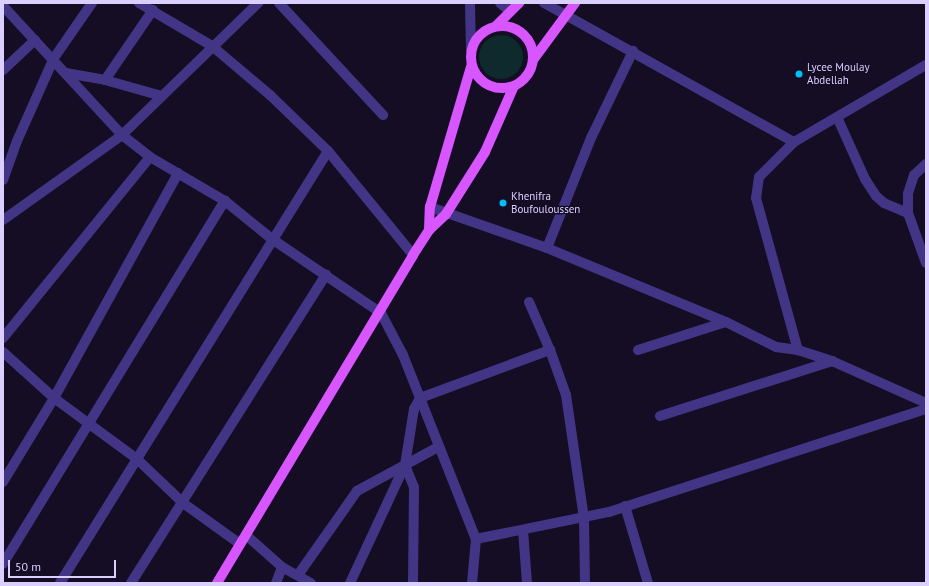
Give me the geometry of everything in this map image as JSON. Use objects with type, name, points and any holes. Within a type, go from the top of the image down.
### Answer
[{"type":"main road","points":[[496,26],[519,3]]},
{"type":"main road","points":[[217,583],[381,313],[413,255],[429,230],[446,214],[485,152],[514,86],[527,76],[533,60],[568,16],[576,3]]},
{"type":"main road","points":[[514,86],[501,88],[488,86],[475,75],[472,67],[471,49],[476,38],[485,30],[496,26],[506,26],[523,34],[529,42],[533,60]]},
{"type":"main road","points":[[429,230],[430,207],[472,67]]},
{"type":"street","points":[[3,180],[16,140],[54,58],[92,3]]},
{"type":"street","points":[[139,3],[212,46],[270,95],[328,151],[413,255]]},
{"type":"street","points":[[3,220],[122,135],[258,3]]},
{"type":"street","points":[[279,3],[383,115]]},
{"type":"street","points":[[470,3],[471,49]]},
{"type":"street","points":[[500,3],[510,11]]},
{"type":"street","points":[[544,3],[633,51],[794,142]]},
{"type":"street","points":[[3,6],[54,58],[122,135],[150,157],[225,201],[272,239],[326,274],[381,313],[420,398],[438,447],[476,539],[472,583]]},
{"type":"street","points":[[105,80],[153,10]]},
{"type":"street","points":[[3,70],[36,40]]},
{"type":"street","points":[[546,248],[590,138],[633,51]]},
{"type":"street","points":[[798,350],[756,198],[759,177],[794,142],[926,65]]},
{"type":"street","points":[[66,73],[105,80],[162,96]]},
{"type":"street","points":[[837,117],[865,179],[876,196],[884,203],[908,213]]},
{"type":"street","points":[[60,583],[328,151]]},
{"type":"street","points":[[3,338],[150,157]]},
{"type":"street","points":[[926,164],[914,175],[908,194],[908,213],[926,263]]},
{"type":"street","points":[[3,482],[54,398],[178,173]]},
{"type":"street","points":[[3,564],[225,201]]},
{"type":"street","points":[[430,207],[446,214],[546,248],[726,322],[776,347],[798,350],[832,361],[926,403]]},
{"type":"street","points":[[132,583],[326,274]]},
{"type":"street","points":[[529,302],[550,350],[566,395],[584,519],[585,583]]},
{"type":"street","points":[[638,350],[726,322]]},
{"type":"street","points":[[350,583],[405,465],[414,409],[420,398],[550,350]]},
{"type":"street","points":[[3,352],[54,398],[137,459],[183,503],[240,544]]},
{"type":"street","points":[[660,416],[832,361]]},
{"type":"street","points":[[476,539],[584,519],[926,409]]},
{"type":"street","points":[[298,575],[357,491],[438,447]]},
{"type":"street","points":[[405,465],[414,487],[413,583]]},
{"type":"street","points":[[625,506],[648,583]]},
{"type":"street","points":[[523,530],[527,583]]},
{"type":"street","points":[[246,535],[282,567],[311,583]]},
{"type":"street","points":[[276,583],[282,567]]},
{"type":"green space","points":[[497,35],[505,35],[510,36],[517,41],[522,48],[522,66],[517,73],[510,78],[497,79],[489,76],[482,69],[479,61],[479,53],[482,45],[489,38]]},
{"type":"place","name":"Lycee Moulay Abdellah","points":[[799,74]]},
{"type":"place","name":"Khenifra Boufouloussen","points":[[503,203]]}]
